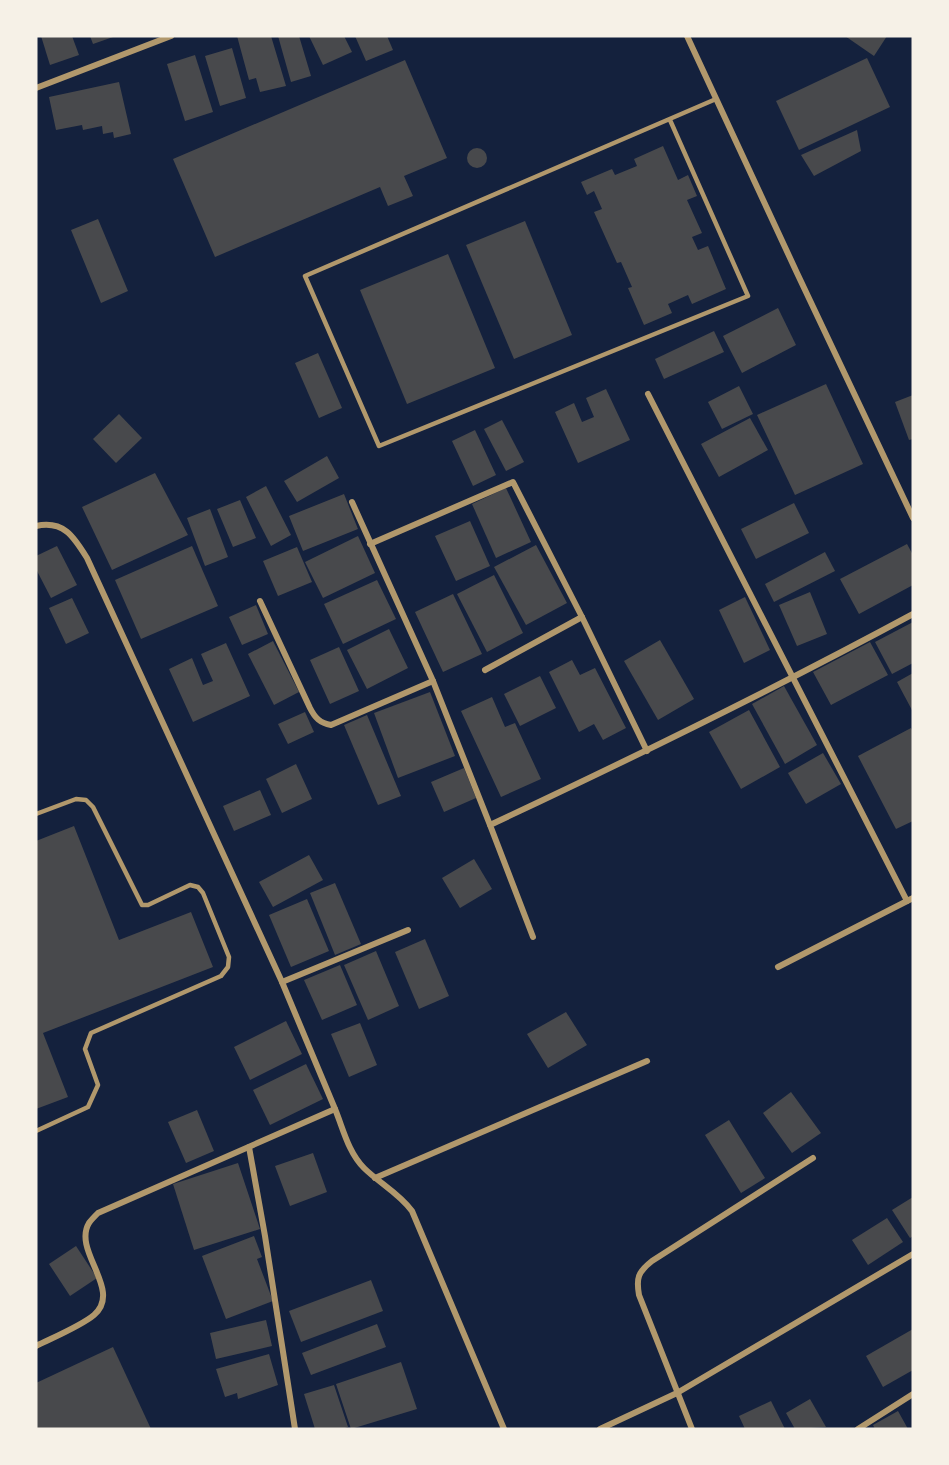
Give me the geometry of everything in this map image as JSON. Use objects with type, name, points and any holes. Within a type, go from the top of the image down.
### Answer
[{"type":"street","points":[[36,88],[171,36]]},
{"type":"street","points":[[687,36],[913,518]]},
{"type":"street","points":[[648,394],[910,899],[778,967]]},
{"type":"street","points":[[370,543],[513,482],[647,751]]},
{"type":"street","points":[[352,502],[433,681],[533,937]]},
{"type":"street","points":[[36,526],[45,524],[61,526],[76,541],[87,558],[282,982],[352,1152],[362,1166],[404,1199],[412,1211],[504,1429]]},
{"type":"street","points":[[260,601],[315,718],[323,724],[331,725],[433,681]]},
{"type":"street","points":[[490,825],[794,678],[913,614]]},
{"type":"street","points":[[485,670],[582,617]]},
{"type":"street","points":[[282,982],[408,930]]},
{"type":"street","points":[[375,1178],[647,1061]]},
{"type":"street","points":[[36,1346],[94,1315],[101,1305],[104,1293],[86,1242],[89,1223],[98,1213],[336,1109]]},
{"type":"street","points":[[249,1147],[295,1429]]},
{"type":"street","points":[[692,1429],[639,1295],[637,1281],[643,1269],[813,1158]]},
{"type":"street","points":[[600,1429],[677,1393],[913,1254]]},
{"type":"street","points":[[858,1429],[913,1394]]},
{"type":"lane","points":[[670,120],[748,296],[379,446],[305,276],[716,99]]},
{"type":"lane","points":[[36,814],[76,799],[86,800],[93,807],[142,904],[148,905],[190,885],[198,887],[203,893],[230,957],[228,967],[221,976],[91,1033],[85,1049],[98,1085],[88,1107],[36,1131]]},
{"type":"building","points":[[41,36],[72,36],[79,55],[50,65]]},
{"type":"building","points":[[90,36],[116,36],[93,44]]},
{"type":"building","points":[[237,36],[271,36],[286,86],[260,92],[256,78],[249,80]]},
{"type":"building","points":[[278,36],[299,36],[311,76],[291,82]]},
{"type":"building","points":[[309,36],[344,36],[352,52],[323,65]]},
{"type":"building","points":[[355,36],[387,36],[393,50],[366,61]]},
{"type":"building","points":[[845,36],[887,36],[874,56]]},
{"type":"building","points":[[232,48],[246,98],[220,106],[205,56]]},
{"type":"building","points":[[195,55],[213,112],[185,121],[167,64]]},
{"type":"building","points":[[867,58],[890,107],[799,150],[776,101]]},
{"type":"building","points":[[405,60],[447,158],[404,176],[413,196],[388,206],[380,187],[215,257],[173,159]]},
{"type":"building","points":[[119,82],[131,134],[114,138],[113,132],[103,134],[102,126],[83,130],[82,125],[56,130],[49,97]]},
{"type":"building","points":[[857,130],[861,151],[814,176],[801,155]]},
{"type":"building","points":[[663,146],[678,180],[688,175],[697,196],[687,200],[702,233],[692,237],[698,250],[708,246],[726,289],[692,304],[688,295],[668,304],[672,313],[644,325],[628,288],[632,287],[621,262],[617,263],[594,212],[602,209],[594,191],[587,195],[581,182],[612,169],[615,175],[637,166],[634,159]]},
{"type":"building","points":[[477,148],[484,151],[487,158],[484,165],[477,168],[470,165],[467,158],[470,151]]},
{"type":"building","points":[[98,219],[128,291],[101,303],[71,230]]},
{"type":"building","points":[[525,221],[572,335],[514,359],[466,245]]},
{"type":"building","points":[[448,254],[495,368],[407,404],[360,290]]},
{"type":"building","points":[[778,308],[796,345],[742,373],[723,336]]},
{"type":"building","points":[[714,331],[724,352],[664,379],[655,359]]},
{"type":"building","points":[[318,353],[342,408],[319,418],[295,363]]},
{"type":"building","points":[[826,384],[863,464],[795,495],[757,415]]},
{"type":"building","points":[[739,386],[753,414],[722,429],[708,402]]},
{"type":"building","points":[[606,389],[630,440],[578,463],[555,412],[574,403],[582,422],[594,417],[586,398]]},
{"type":"building","points":[[913,395],[913,439],[909,440],[895,402]]},
{"type":"building","points":[[119,414],[142,438],[116,463],[93,439]]},
{"type":"building","points":[[750,418],[768,450],[719,477],[701,444]]},
{"type":"building","points":[[502,420],[524,462],[506,471],[484,429]]},
{"type":"building","points":[[475,430],[496,475],[473,486],[452,441]]},
{"type":"building","points":[[327,456],[339,478],[297,502],[284,481]]},
{"type":"building","points":[[155,473],[188,535],[112,570],[82,507]]},
{"type":"building","points":[[266,486],[291,535],[271,546],[246,497]]},
{"type":"building","points":[[506,488],[531,542],[496,558],[472,504]]},
{"type":"building","points":[[344,494],[358,529],[303,551],[289,516]]},
{"type":"building","points":[[240,500],[256,538],[233,547],[217,509]]},
{"type":"building","points":[[794,503],[809,533],[756,559],[741,529]]},
{"type":"building","points":[[210,509],[228,557],[205,566],[187,518]]},
{"type":"building","points":[[470,521],[490,566],[456,581],[435,536]]},
{"type":"building","points":[[358,536],[375,573],[323,598],[305,562]]},
{"type":"building","points":[[907,544],[913,555],[913,585],[859,614],[840,579]]},
{"type":"building","points":[[536,545],[567,603],[526,625],[494,567]]},
{"type":"building","points":[[57,546],[77,585],[51,598],[36,569],[36,556]]},
{"type":"building","points":[[192,546],[218,606],[141,639],[115,580]]},
{"type":"building","points":[[297,547],[312,582],[278,596],[263,561]]},
{"type":"building","points":[[825,552],[835,571],[774,602],[765,584]]},
{"type":"building","points":[[494,575],[523,633],[487,652],[457,594]]},
{"type":"building","points":[[377,580],[396,619],[343,644],[324,604]]},
{"type":"building","points":[[810,592],[827,634],[797,646],[779,605]]},
{"type":"building","points":[[453,594],[482,654],[443,672],[415,612]]},
{"type":"building","points":[[745,597],[770,650],[744,663],[719,610]]},
{"type":"building","points":[[72,598],[89,633],[66,644],[49,608]]},
{"type":"building","points":[[256,605],[268,634],[242,645],[229,617]]},
{"type":"building","points":[[913,622],[913,663],[892,674],[875,642]]},
{"type":"building","points":[[389,629],[408,668],[367,689],[347,650]]},
{"type":"building","points":[[660,640],[694,699],[658,720],[624,661]]},
{"type":"building","points":[[273,641],[299,692],[274,705],[248,654]]},
{"type":"building","points":[[870,642],[888,675],[831,705],[813,672]]},
{"type":"building","points":[[226,643],[250,696],[193,722],[169,669],[192,658],[203,685],[213,681],[201,654]]},
{"type":"building","points":[[339,647],[359,691],[330,704],[310,660]]},
{"type":"building","points":[[572,660],[580,675],[595,668],[626,728],[603,740],[594,724],[579,732],[549,672]]},
{"type":"building","points":[[913,673],[913,712],[897,682]]},
{"type":"building","points":[[540,676],[556,708],[520,726],[504,694]]},
{"type":"building","points":[[784,686],[817,745],[785,764],[752,704]]},
{"type":"building","points":[[430,692],[455,756],[398,778],[374,713]]},
{"type":"building","points":[[492,697],[505,727],[515,723],[541,779],[501,797],[461,711]]},
{"type":"building","points":[[749,710],[780,767],[741,789],[709,732]]},
{"type":"building","points":[[305,712],[314,732],[288,744],[278,724]]},
{"type":"building","points":[[367,715],[401,796],[378,805],[344,725]]},
{"type":"building","points":[[911,728],[913,732],[913,821],[896,829],[858,756]]},
{"type":"building","points":[[823,753],[841,784],[806,804],[788,773]]},
{"type":"building","points":[[296,764],[312,799],[282,813],[266,779]]},
{"type":"building","points":[[464,768],[476,798],[444,812],[431,782]]},
{"type":"building","points":[[260,790],[271,815],[234,831],[223,806]]},
{"type":"building","points":[[74,826],[119,940],[191,912],[213,967],[43,1033],[68,1097],[36,1109],[36,841]]},
{"type":"building","points":[[309,855],[323,880],[273,907],[259,882]]},
{"type":"building","points":[[474,859],[492,889],[460,908],[442,878]]},
{"type":"building","points":[[335,883],[361,944],[335,955],[310,893]]},
{"type":"building","points":[[307,899],[329,951],[291,967],[269,915]]},
{"type":"building","points":[[425,939],[449,996],[419,1009],[395,952]]},
{"type":"building","points":[[376,951],[399,1006],[368,1020],[344,965]]},
{"type":"building","points":[[340,965],[357,1005],[322,1020],[304,980]]},
{"type":"building","points":[[566,1012],[587,1045],[548,1068],[527,1034]]},
{"type":"building","points":[[286,1021],[302,1054],[250,1080],[234,1047]]},
{"type":"building","points":[[360,1023],[377,1065],[349,1077],[331,1034]]},
{"type":"building","points":[[306,1064],[323,1099],[270,1125],[253,1090]]},
{"type":"building","points":[[791,1092],[821,1133],[792,1153],[763,1113]]},
{"type":"building","points":[[197,1110],[214,1151],[186,1163],[168,1122]]},
{"type":"building","points":[[729,1120],[765,1178],[741,1193],[705,1135]]},
{"type":"building","points":[[313,1153],[327,1192],[290,1206],[275,1166]]},
{"type":"building","points":[[238,1163],[260,1229],[194,1250],[173,1184]]},
{"type":"building","points":[[913,1197],[913,1236],[910,1238],[892,1210]]},
{"type":"building","points":[[887,1218],[903,1242],[868,1265],[852,1240]]},
{"type":"building","points":[[254,1236],[262,1257],[257,1259],[273,1301],[226,1319],[202,1256]]},
{"type":"building","points":[[76,1246],[97,1278],[70,1296],[49,1264]]},
{"type":"building","points":[[371,1280],[383,1311],[301,1342],[289,1311]]},
{"type":"building","points":[[266,1320],[272,1346],[216,1359],[210,1333]]},
{"type":"building","points":[[377,1324],[386,1347],[311,1375],[302,1353]]},
{"type":"building","points":[[913,1329],[913,1370],[883,1387],[866,1356]]},
{"type":"building","points":[[113,1347],[151,1429],[36,1429],[36,1383]]},
{"type":"building","points":[[269,1354],[278,1385],[238,1399],[237,1393],[225,1397],[216,1369]]},
{"type":"building","points":[[401,1362],[417,1409],[351,1429],[336,1384]]},
{"type":"building","points":[[334,1385],[348,1427],[315,1429],[304,1394]]},
{"type":"building","points":[[810,1399],[826,1427],[795,1429],[786,1413]]},
{"type":"building","points":[[771,1401],[785,1429],[745,1429],[739,1416]]},
{"type":"building","points":[[898,1411],[908,1429],[875,1429],[873,1425]]}]
